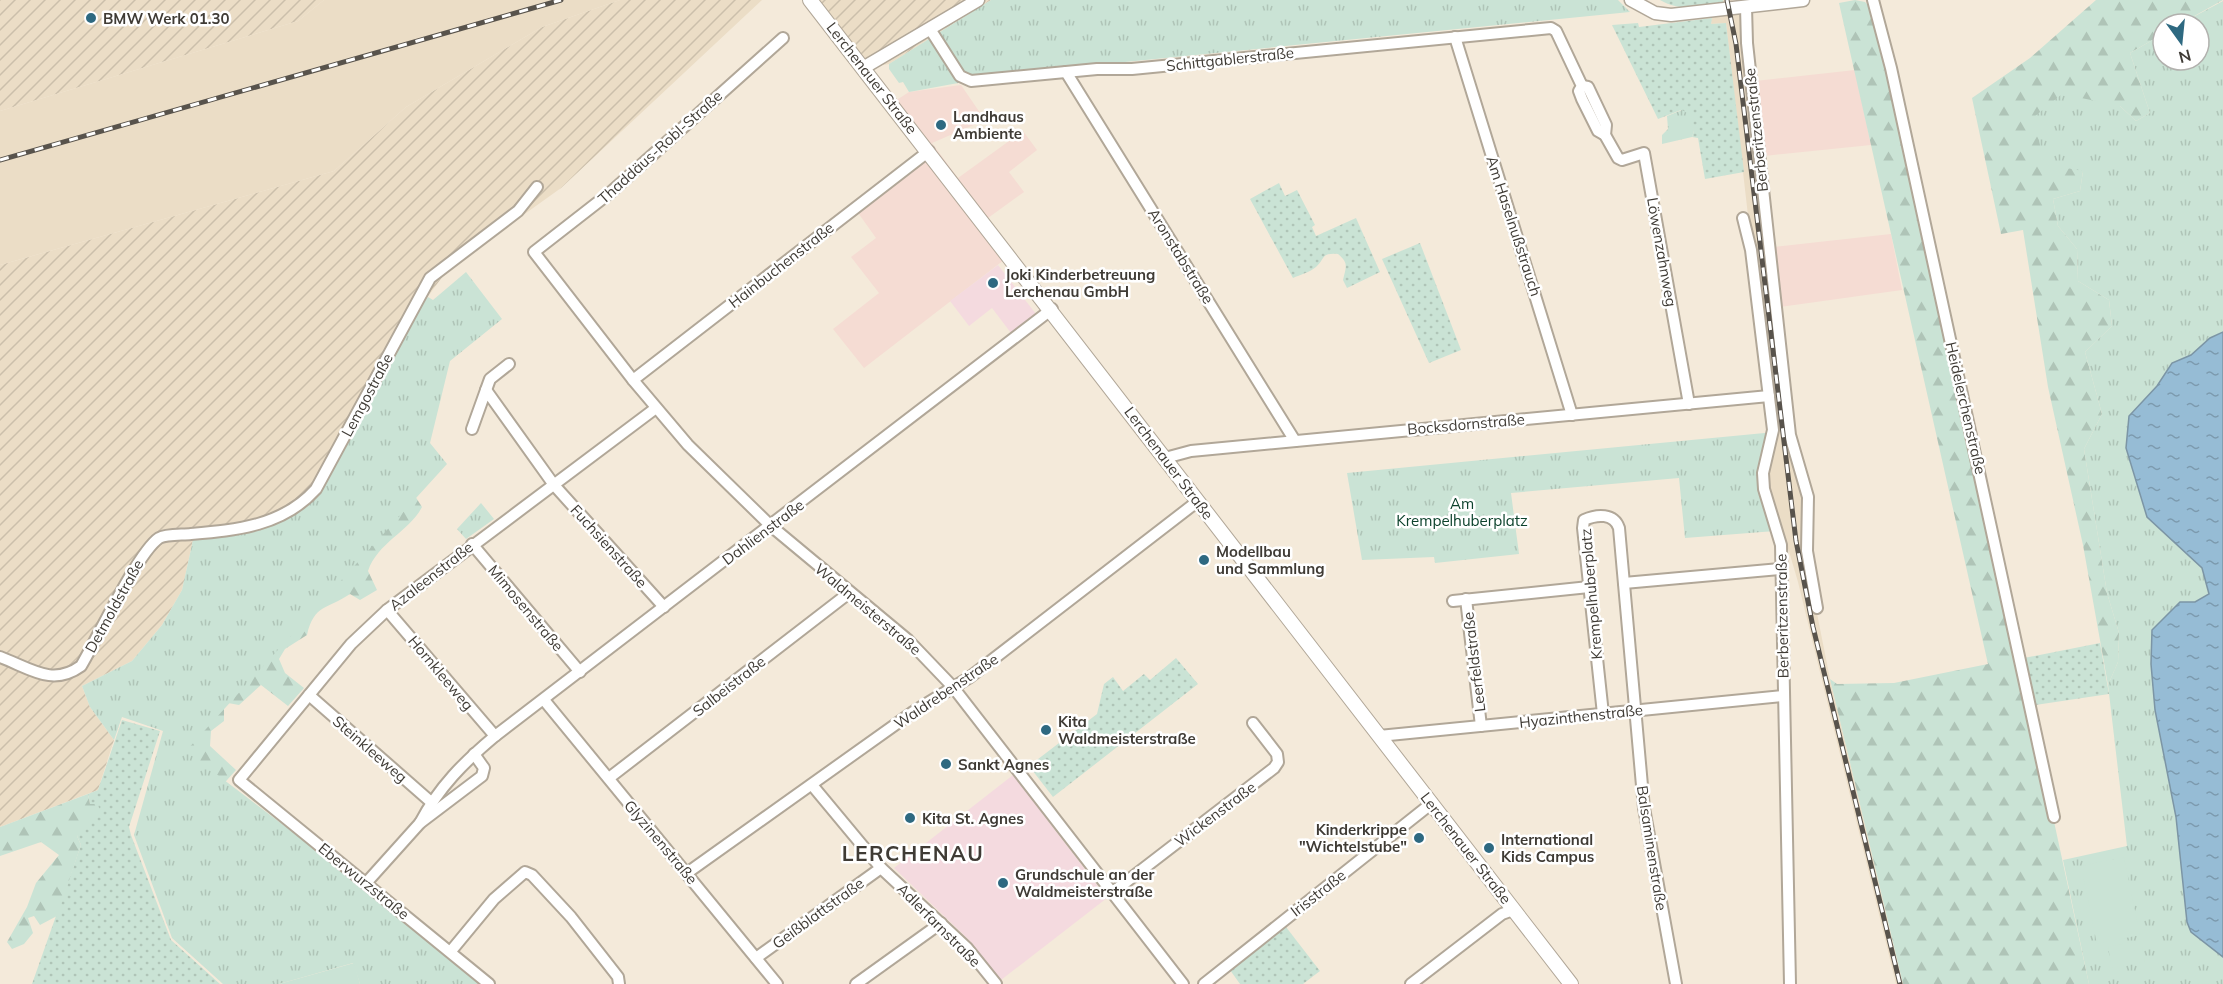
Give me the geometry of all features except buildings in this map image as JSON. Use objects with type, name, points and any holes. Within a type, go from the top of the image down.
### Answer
[{"type":"main road","name":"Lerchenauer Straße","points":[[810,0],[1052,309],[1571,984]]},
{"type":"street","points":[[863,68],[978,0]]},
{"type":"street","points":[[1631,0],[1648,10],[1671,15],[1803,0]]},
{"type":"street","name":"Heidelerchenstraße","points":[[1873,0],[1901,114],[2054,817]]},
{"type":"street","name":"Berberitzenstraße","points":[[1746,7],[1747,43],[1790,435],[1808,496],[1807,551],[1817,608]]},
{"type":"street","name":"Schittgablerstraße","points":[[930,29],[964,80],[971,81],[1066,72],[1132,69],[1551,28],[1556,32]]},
{"type":"street","name":"Löwenzahnweg","points":[[1556,32],[1582,86],[1579,91],[1593,123],[1605,135],[1618,158],[1622,160],[1644,153],[1689,404]]},
{"type":"street","name":"Am Haselnußstrauch","points":[[1455,37],[1572,415]]},
{"type":"street","name":"Thaddäus-Robl-Straße","points":[[534,252],[611,192],[783,38]]},
{"type":"street","name":"Aronstabstraße","points":[[1066,72],[1295,441]]},
{"type":"street","name":"Hainbuchenstraße","points":[[633,380],[929,151]]},
{"type":"street","name":"Lemgostraße","points":[[160,537],[228,531],[262,524],[287,514],[304,502],[316,489],[430,278],[518,211],[537,187]]},
{"type":"street","name":"Berberitzenstraße","points":[[1743,218],[1751,250],[1773,430],[1763,473],[1767,503],[1781,545],[1782,696],[1790,984]]},
{"type":"street","name":"Waldmeisterstraße","points":[[534,252],[633,380],[688,446],[771,526],[908,640],[953,687],[1183,984]]},
{"type":"street","name":"Dahlienstraße","points":[[420,823],[431,802],[453,773],[495,736],[1052,309]]},
{"type":"street","points":[[472,429],[490,379],[509,364]]},
{"type":"street","name":"Fuchsienstraße","points":[[486,390],[554,485],[664,607]]},
{"type":"street","name":"Bocksdornstraße","points":[[1166,458],[1191,451],[1769,396]]},
{"type":"street","name":"Azaleenstraße","points":[[239,780],[351,644],[387,610],[656,408]]},
{"type":"street","name":"Waldrebenstraße","points":[[687,873],[970,677],[1198,501]]},
{"type":"street","name":"Krempelhuberplatz","points":[[1603,714],[1583,528],[1584,520],[1597,517],[1610,516],[1616,520],[1636,710]]},
{"type":"street","name":"Detmoldstraße","points":[[0,657],[56,678],[68,675],[81,666],[143,555],[160,537]]},
{"type":"street","name":"Mimosenstraße","points":[[472,544],[580,672]]},
{"type":"street","points":[[1624,584],[1780,569]]},
{"type":"street","points":[[1453,601],[1589,587]]},
{"type":"street","name":"Salbeistraße","points":[[609,778],[849,593]]},
{"type":"street","name":"Leerfeldstraße","points":[[1466,599],[1481,726]]},
{"type":"street","name":"Hornkleeweg","points":[[387,610],[495,736]]},
{"type":"street","name":"Steinkleeweg","points":[[309,695],[431,802]]},
{"type":"street","name":"Hyazinthenstraße","points":[[1379,736],[1782,696]]},
{"type":"street","name":"Glyzinenstraße","points":[[544,700],[777,984]]},
{"type":"street","name":"Balsaminenstraße","points":[[1636,710],[1647,832],[1676,984]]},
{"type":"street","name":"Wickenstraße","points":[[1113,892],[1274,768],[1278,762],[1277,754],[1253,723]]},
{"type":"street","name":"Dahlienstraße","points":[[367,882],[420,823],[482,776],[484,768],[474,754]]},
{"type":"street","name":"Eberwurzstraße","points":[[239,780],[367,882],[489,984]]},
{"type":"street","name":"Adlerfarnstraße","points":[[812,785],[881,868],[967,948],[996,984]]},
{"type":"street","name":"Irisstraße","points":[[1204,984],[1432,804]]},
{"type":"street","name":"Geißblattstraße","points":[[756,958],[881,868]]},
{"type":"street","points":[[451,951],[494,899],[525,872],[532,875],[572,917],[618,977],[619,984]]},
{"type":"street","points":[[1411,984],[1502,915],[1513,910]]},
{"type":"street","points":[[856,984],[941,923]]},
{"type":"shaded area","points":[[0,0],[324,0],[298,21],[0,111]]},
{"type":"shaded area","points":[[324,0],[620,0],[542,27],[406,107],[334,171],[0,265],[0,111],[298,21]]},
{"type":"shaded area","points":[[620,0],[762,0],[561,188],[448,269],[416,313],[321,493],[308,507],[263,528],[193,540],[182,590],[162,625],[132,661],[82,686],[90,707],[114,740],[98,790],[0,827],[0,265],[334,171],[406,107],[542,27]]},
{"type":"shaded area","points":[[810,0],[991,0],[889,64],[864,68]]},
{"type":"shaded area","points":[[1723,0],[1732,0],[1733,4],[1739,3],[1772,308],[1806,497],[1805,553],[1830,679],[1903,984],[1896,984],[1798,582],[1783,531],[1775,531],[1763,496],[1774,443],[1726,23],[1711,24],[1712,18],[1724,4]]},
{"type":"shaded area","points":[[1855,70],[1871,145],[1764,156],[1755,81]]},
{"type":"shaded area","points":[[961,85],[985,120],[932,143],[958,178],[1023,131],[1037,150],[1009,172],[1024,192],[988,218],[1013,253],[864,368],[833,329],[879,293],[851,257],[876,238],[856,210],[930,152],[892,103],[909,92]]},
{"type":"shaded area","points":[[1891,234],[1902,290],[1772,308],[1765,248]]},
{"type":"shaded area","name":"Joki Kinderbetreuung Lerchenau GmbH","points":[[998,265],[1036,314],[1011,333],[992,308],[969,326],[950,301]]},
{"type":"shaded area","name":"Grundschule an der Waldmeisterstraße","points":[[1013,775],[1107,898],[1001,980],[969,940],[894,868]]},
{"type":"green space","points":[[991,0],[1618,0],[1630,12],[1013,73],[909,92],[903,82],[899,83],[889,69],[889,64]]},
{"type":"green space","points":[[1660,0],[1723,0],[1724,4],[1683,7]]},
{"type":"green space","points":[[1855,0],[1865,2],[1873,11],[2019,659],[2089,984],[1903,984],[1830,679],[1837,684],[1894,683],[1988,664],[1839,3]]},
{"type":"green space","points":[[2096,0],[2223,0],[2202,12],[2151,12],[2151,41],[2130,53],[2150,113],[2136,121],[2120,106],[2083,171],[2080,191],[2053,199],[2058,226],[2077,249],[2078,281],[2109,300],[2112,326],[2085,352],[2102,414],[2084,449],[2107,593],[2119,633],[2118,662],[2108,685],[2083,545],[2048,387],[2023,230],[2001,234],[1972,98],[2030,58]]},
{"type":"green space","points":[[2223,1],[2223,984],[2089,984],[2063,860],[2127,846],[2108,685],[2118,662],[2119,633],[2107,593],[2084,449],[2102,414],[2085,352],[2112,326],[2109,300],[2078,281],[2077,249],[2058,226],[2053,199],[2080,191],[2083,171],[2044,164],[2034,117],[2062,94],[2120,106],[2136,121],[2150,113],[2130,53],[2151,41],[2151,72],[2211,72],[2211,12],[2202,12]]},
{"type":"green space","points":[[1712,18],[1711,24],[1726,23],[1744,172],[1705,179],[1698,138],[1692,137],[1694,131],[1681,110],[1658,119],[1612,25],[1638,23],[1639,27]]},
{"type":"green space","points":[[1682,110],[1692,116],[1694,131],[1692,137],[1662,144],[1662,135],[1668,129],[1667,116]]},
{"type":"green space","points":[[1279,183],[1285,196],[1297,190],[1315,225],[1312,227],[1316,236],[1356,218],[1380,272],[1347,288],[1343,280],[1345,263],[1338,254],[1332,254],[1326,255],[1314,269],[1293,278],[1250,199]]},
{"type":"green space","points":[[1420,243],[1461,350],[1429,363],[1382,259]]},
{"type":"green space","points":[[466,272],[502,319],[450,361],[430,443],[447,464],[186,751],[369,890],[481,984],[360,984],[353,963],[279,984],[223,984],[172,938],[134,835],[163,731],[122,717],[114,740],[90,707],[82,686],[132,661],[162,625],[182,590],[193,540],[228,536],[262,528],[294,515],[321,493],[416,313],[428,297],[433,300]]},
{"type":"green space","name":"Am Krempelhuberplatz","points":[[1775,432],[1764,473],[1775,531],[1685,538],[1679,478],[1511,493],[1519,554],[1435,563],[1434,557],[1362,560],[1347,473]]},
{"type":"green space","points":[[408,485],[422,507],[373,561],[368,571],[377,590],[360,600],[350,594],[323,608],[314,618],[307,635],[285,649],[279,659],[285,673],[304,688],[288,706],[261,685],[239,705],[228,703],[224,707],[224,721],[211,731],[210,746],[236,770],[219,789],[180,807],[175,722]]},
{"type":"green space","points":[[481,503],[494,519],[466,539],[457,529]]},
{"type":"green space","points":[[2100,643],[2109,694],[2029,706],[2019,659]]},
{"type":"green space","points":[[1176,658],[1198,684],[1053,797],[1029,766],[1097,714],[1104,684],[1113,677],[1123,691],[1144,674],[1150,680]]},
{"type":"green space","points":[[122,720],[160,731],[129,827],[171,940],[220,984],[32,984],[81,845],[77,836],[90,804],[88,794],[98,790]]},
{"type":"green space","points":[[88,794],[90,804],[98,804],[100,812],[77,836],[81,845],[57,916],[40,925],[34,916],[28,918],[33,933],[24,944],[12,949],[7,942],[27,907],[36,883],[59,855],[41,842],[0,856],[0,827]]},
{"type":"green space","points":[[2124,857],[2140,935],[2097,944],[2081,866]]},
{"type":"green space","points":[[1286,927],[1320,971],[1303,984],[1240,984],[1230,970]]},
{"type":"green space","points":[[2141,940],[2145,962],[2112,968],[2108,947]]},
{"type":"green space","points":[[354,963],[360,984],[279,984]]},
{"type":"water","points":[[2223,332],[2223,957],[2191,932],[2187,922],[2176,817],[2155,710],[2151,664],[2152,630],[2180,602],[2195,602],[2209,594],[2202,568],[2147,517],[2126,448],[2129,416],[2157,386],[2172,363],[2191,355],[2210,338]]},
{"type":"railway","points":[[0,160],[561,0]]},
{"type":"railway","points":[[1727,0],[1736,44],[1796,541],[1813,627],[1900,984]]},
{"type":"place","name":"BMW Werk 01.30","points":[[91,18]]},
{"type":"place","name":"Landhaus Ambiente","points":[[941,125]]},
{"type":"place","name":"Joki Kinderbetreuung Lerchenau GmbH","points":[[993,283]]},
{"type":"place","name":"Modellbau und Sammlung","points":[[1204,560]]},
{"type":"place","name":"Kita Waldmeisterstraße","points":[[1046,730]]},
{"type":"place","name":"Sankt Agnes","points":[[946,764]]},
{"type":"place","name":"Kita St. Agnes","points":[[910,818]]},
{"type":"place","name":"Kinderkrippe \"Wichtelstube\"","points":[[1419,838]]},
{"type":"place","name":"International Kids Campus","points":[[1489,848]]},
{"type":"place","name":"Grundschule an der Waldmeisterstraße","points":[[1003,883]]},
{"type":"district","name":"LERCHENAU","points":[[913,853]]}]
